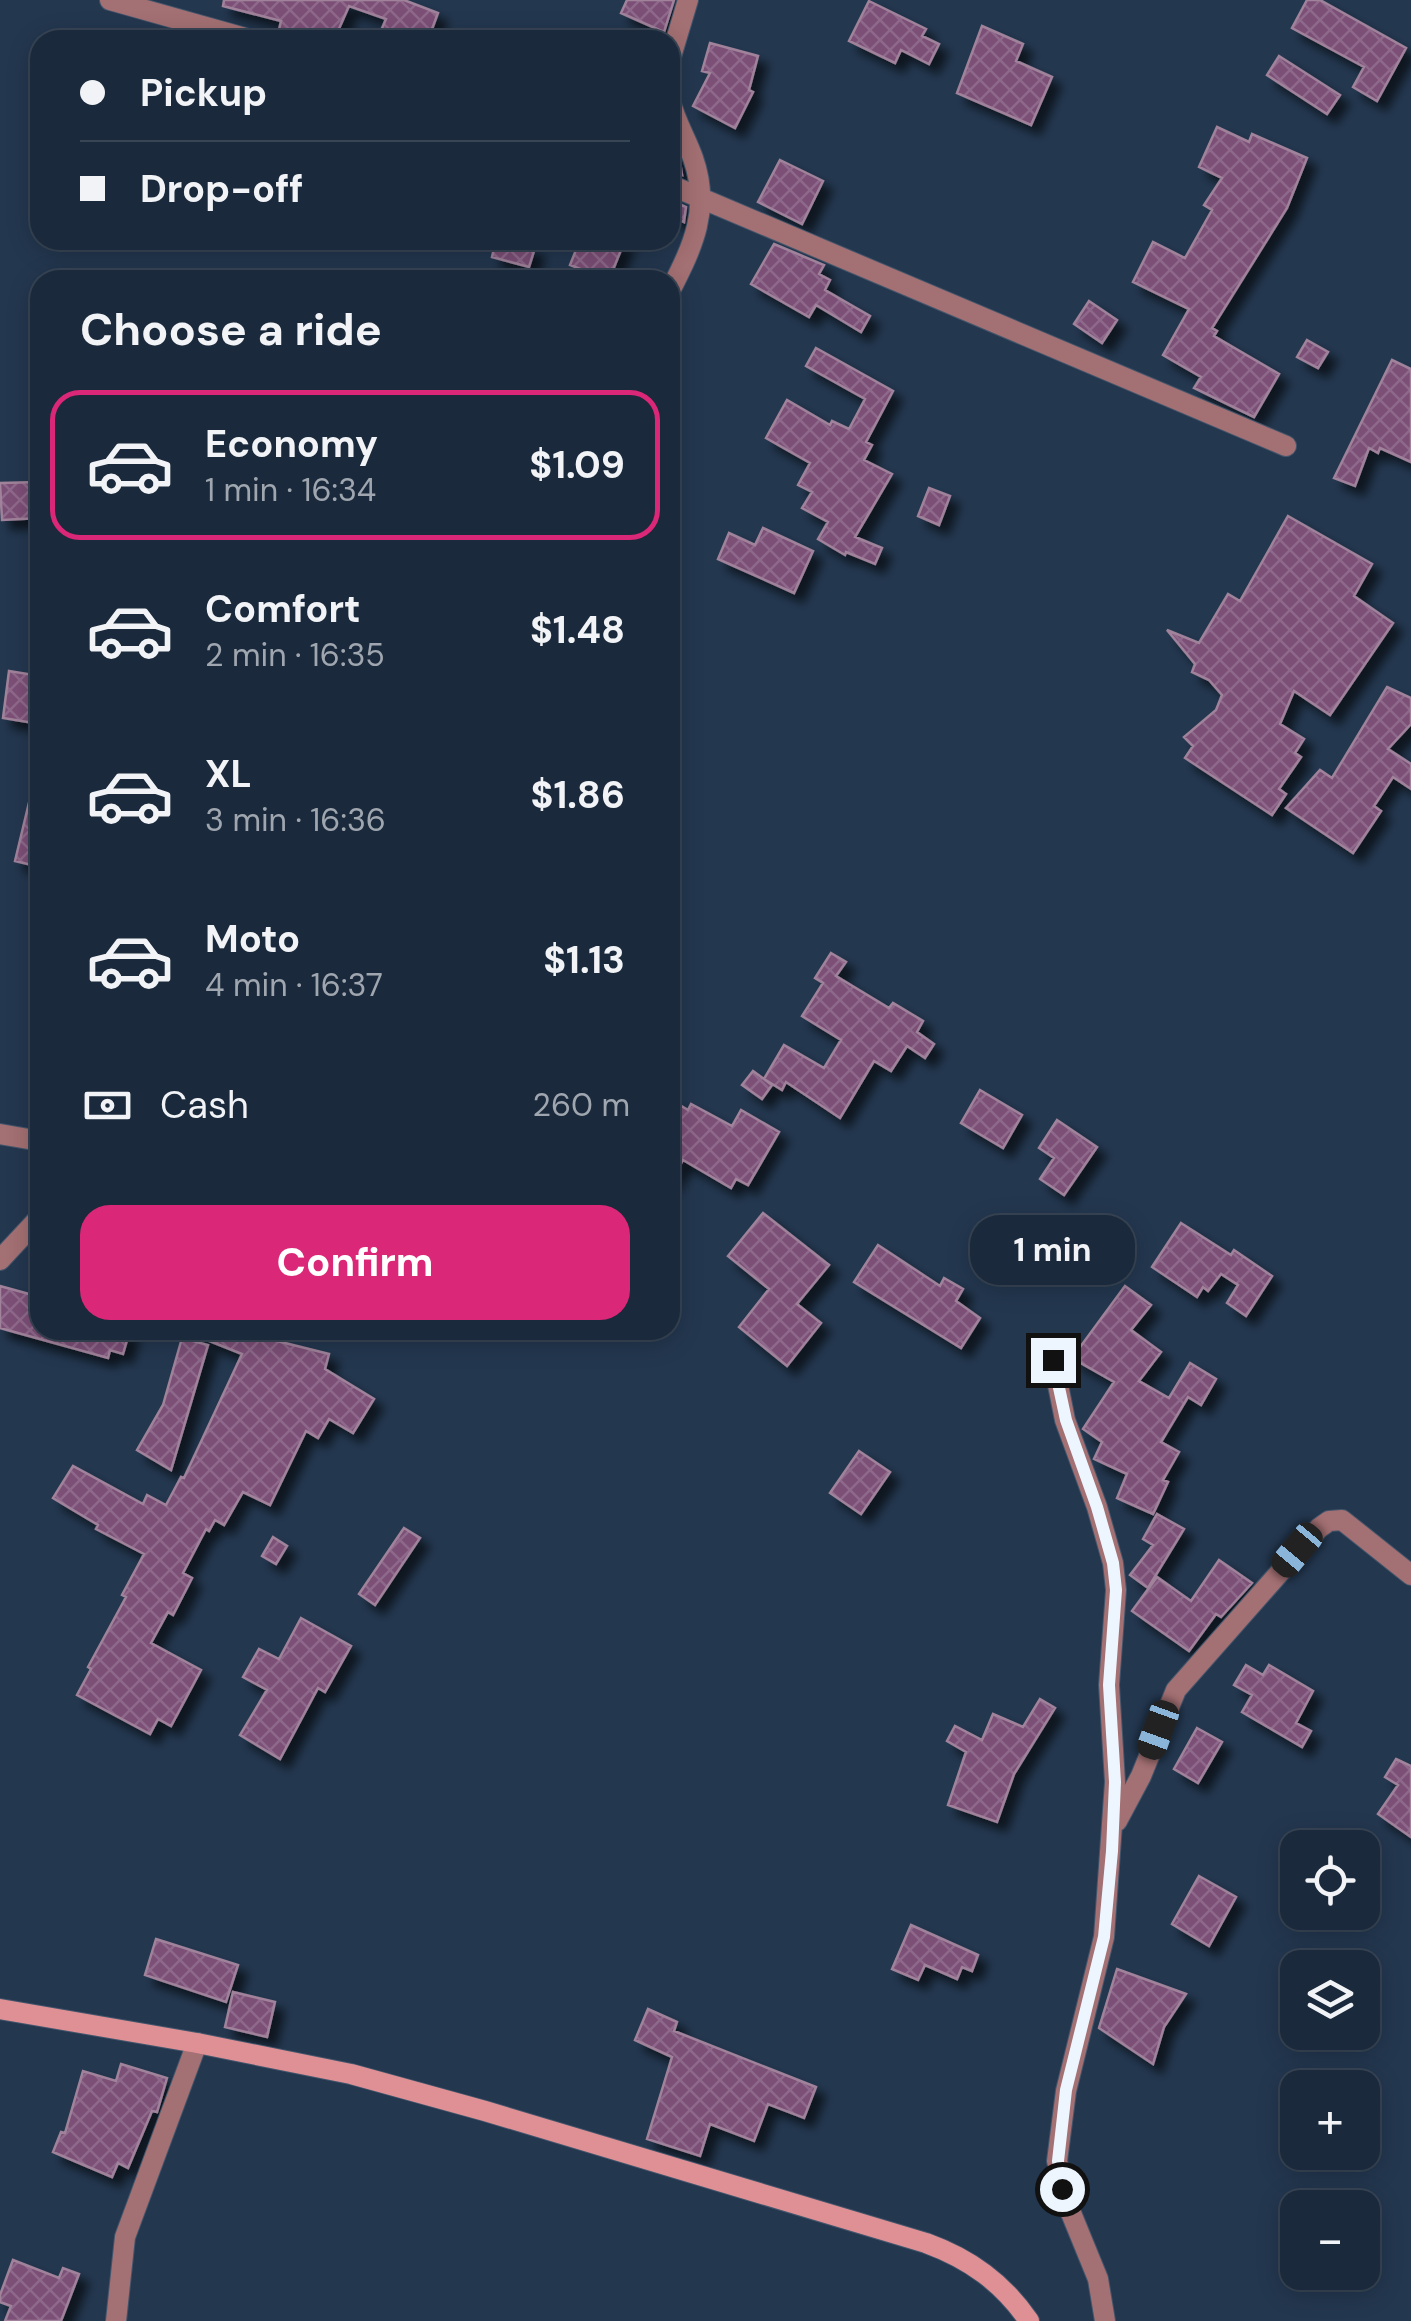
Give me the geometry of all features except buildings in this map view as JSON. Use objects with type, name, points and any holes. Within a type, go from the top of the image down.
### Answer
[{"type":"main road","points":[[0,2009],[351,2074],[926,2243],[987,2275],[1029,2321]]},
{"type":"street","points":[[110,0],[216,30]]},
{"type":"street","points":[[679,30],[688,0]]},
{"type":"street","points":[[680,125],[694,159],[702,200],[694,246],[680,272]]},
{"type":"street","points":[[680,190],[1286,446]]},
{"type":"street","points":[[0,1134],[30,1139]]},
{"type":"street","points":[[0,1260],[30,1227]]},
{"type":"street","points":[[1053,1360],[1066,1420],[1097,1507],[1114,1576],[1109,1685],[1115,1782],[1104,1937],[1066,2090],[1058,2161],[1070,2214],[1098,2279],[1105,2321]]},
{"type":"street","points":[[1113,1829],[1176,1690],[1319,1528],[1342,1520],[1411,1574]]},
{"type":"street","points":[[116,2321],[125,2237],[197,2043]]},
{"type":"route","points":[[1053,1360],[1066,1420],[1113,1563],[1116,1590],[1109,1685],[1115,1782],[1112,1851],[1104,1937],[1066,2090],[1058,2161],[1062,2189]]}]
